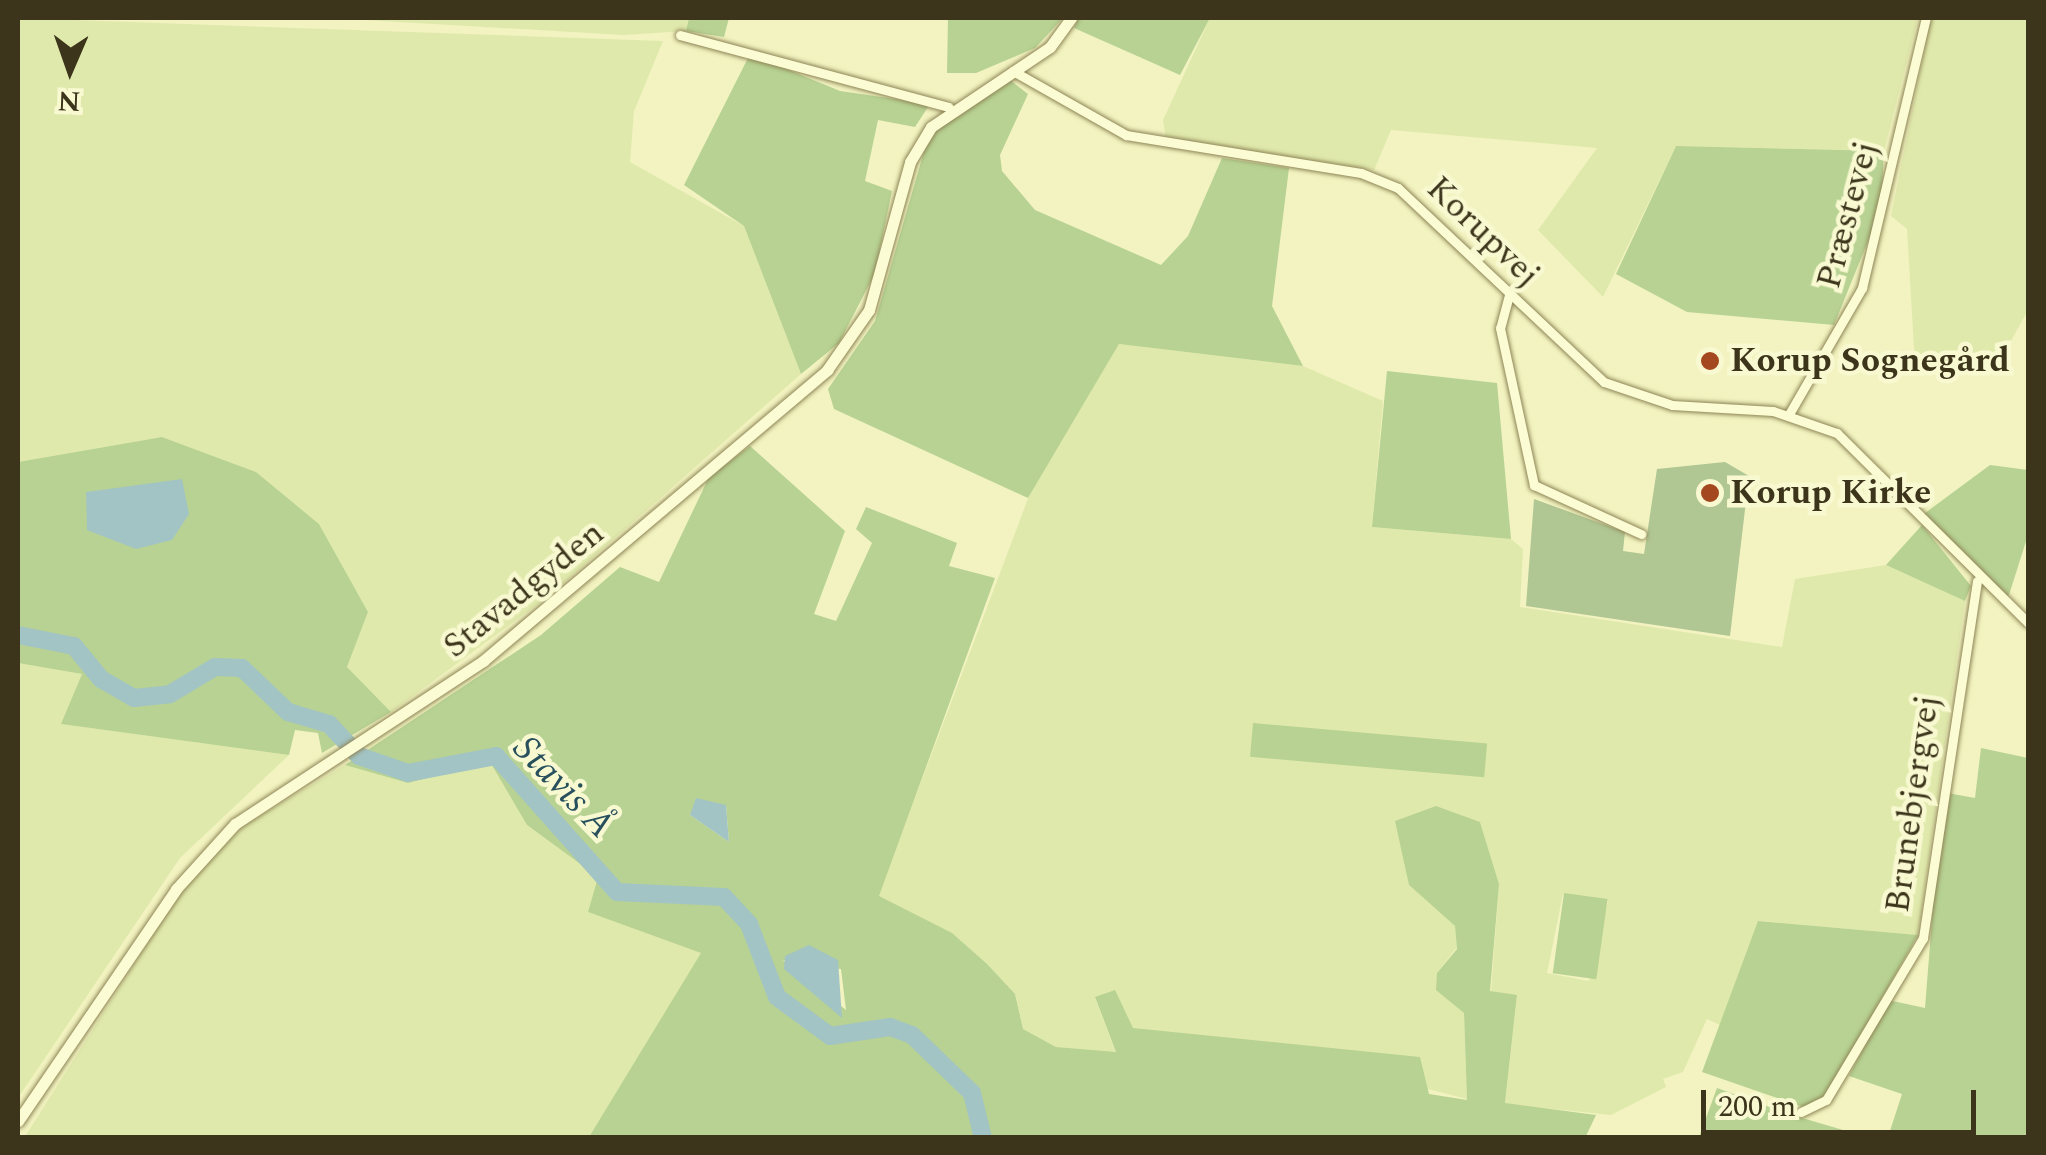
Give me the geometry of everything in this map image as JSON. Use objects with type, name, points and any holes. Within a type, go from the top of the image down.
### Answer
[{"type":"street","name":"Stavadgyden","points":[[18,1121],[202,856],[558,602],[827,370],[878,285],[910,162],[949,107],[1050,46],[1070,18]]},
{"type":"street","name":"Præstevej","points":[[1788,414],[1862,288],[1926,18]]},
{"type":"street","points":[[680,35],[949,107]]},
{"type":"street","name":"Korupvej","points":[[1013,71],[1126,135],[1384,180],[1510,294],[1585,369],[1626,392],[1788,414],[1857,448],[1977,581],[2028,623]]},
{"type":"street","points":[[1510,294],[1500,328],[1534,485],[1641,534]]},
{"type":"street","name":"Brunebjergvej","points":[[1800,1112],[1826,1100],[1923,938],[1977,581]]},
{"type":"green space","points":[[18,18],[663,41],[634,111],[630,162],[744,226],[801,374],[550,595],[391,712],[347,667],[368,612],[319,524],[256,472],[162,437],[18,462]]},
{"type":"green space","points":[[330,18],[689,18],[686,31],[624,35]]},
{"type":"green space","points":[[689,18],[729,18],[724,37],[686,31]]},
{"type":"green space","points":[[948,18],[1063,18],[1035,48],[976,73],[947,73]]},
{"type":"green space","points":[[1078,18],[1210,18],[1180,75],[1074,28]]},
{"type":"green space","points":[[1210,18],[1918,18],[1884,151],[1676,146],[1603,297],[1538,230],[1597,148],[1391,130],[1374,170],[1166,139],[1163,120]]},
{"type":"green space","points":[[1931,18],[2028,18],[2028,310],[1996,368],[1915,365],[1907,229],[1891,216]]},
{"type":"green space","points":[[750,54],[840,91],[930,104],[915,127],[878,120],[865,181],[892,191],[875,273],[839,343],[801,374],[744,226],[684,185]]},
{"type":"green space","points":[[1010,80],[1028,94],[1000,155],[1002,171],[1035,210],[1161,265],[1188,236],[1222,158],[1289,168],[1272,306],[1303,366],[1119,344],[1028,498],[834,409],[828,389],[875,321],[925,148],[944,120]]},
{"type":"green space","points":[[1676,146],[1884,151],[1881,209],[1834,325],[1687,312],[1616,274]]},
{"type":"green space","points":[[1119,344],[1303,366],[1383,401],[1372,527],[1511,539],[1523,549],[1520,607],[1782,647],[1795,579],[1886,565],[1965,601],[1918,935],[1759,921],[1720,1025],[1707,1019],[1683,1072],[1663,1079],[1666,1087],[1611,1115],[1505,1104],[1517,996],[1491,992],[1499,884],[1480,822],[1409,885],[1455,926],[1457,947],[1437,973],[1464,1013],[1467,1099],[1245,1042],[1132,1028],[1095,998],[1116,1053],[1056,1047],[1023,1029],[1015,994],[878,896],[1029,496]],"holes":[[[1563,894],[1608,901],[1589,981],[1547,973]]]},
{"type":"green space","points":[[1387,371],[1497,383],[1511,539],[1372,527]]},
{"type":"green space","points":[[162,437],[256,472],[319,524],[368,612],[347,667],[391,712],[322,753],[318,733],[295,730],[289,755],[61,724],[82,674],[18,663],[18,462]]},
{"type":"green space","points":[[750,446],[845,531],[814,614],[836,621],[872,543],[856,529],[866,507],[957,543],[949,566],[995,578],[879,896],[952,933],[987,964],[1015,994],[1023,1029],[1056,1047],[1116,1052],[1095,997],[1115,990],[1133,1028],[1420,1057],[1429,1094],[1467,1100],[1464,1013],[1436,990],[1437,973],[1457,949],[1455,926],[1409,885],[1395,821],[1436,806],[1480,822],[1499,884],[1490,991],[1517,995],[1505,1103],[1596,1115],[1585,1138],[589,1137],[701,953],[588,912],[598,877],[527,825],[490,762],[408,783],[345,765],[541,635],[620,567],[659,582],[709,477]],"holes":[[[726,805],[729,842],[690,815]],[[783,960],[841,969],[846,1010]]]},
{"type":"green space","points":[[1725,462],[1749,476],[1730,636],[1526,606],[1534,499],[1625,532],[1623,551],[1644,554],[1657,469]]},
{"type":"green space","points":[[1990,465],[2028,470],[2028,535],[2009,595],[1998,597],[1921,516]]},
{"type":"green space","points":[[1922,525],[1971,586],[1965,601],[1886,565]]},
{"type":"green space","points":[[18,663],[82,674],[62,724],[289,755],[180,858],[18,1098]]},
{"type":"green space","points":[[1253,723],[1487,743],[1484,777],[1250,757]]},
{"type":"green space","points":[[1981,748],[2028,758],[2028,1137],[1888,1137],[1902,1094],[1849,1076],[1888,1000],[1925,1008],[1942,792],[1975,798]]},
{"type":"green space","points":[[490,762],[527,825],[598,877],[588,912],[702,953],[589,1137],[24,1138],[182,889],[243,826],[345,765],[408,783]]},
{"type":"green space","points":[[1564,893],[1608,899],[1596,979],[1553,973]]},
{"type":"green space","points":[[1758,921],[1918,935],[1824,1099],[1806,1108],[1702,1072]]},
{"type":"green space","points":[[1717,1088],[1792,1115],[1867,1137],[1699,1137]]},
{"type":"water","points":[[182,479],[189,514],[172,540],[136,549],[87,530],[86,492]]},
{"type":"water","points":[[696,798],[726,805],[729,842],[690,815]]},
{"type":"water","points":[[809,945],[838,960],[842,1018],[784,969],[785,956]]},
{"type":"waterway","name":"Stavis Å","points":[[18,635],[74,646],[101,679],[134,698],[170,694],[215,667],[242,668],[288,712],[329,724],[359,756],[408,773],[496,756],[617,892],[724,897],[749,924],[777,997],[830,1036],[890,1027],[912,1035],[972,1093],[983,1138]]},
{"type":"place","name":"Korup Sognegård","points":[[1710,361]]},
{"type":"place","name":"Korup Kirke","points":[[1710,493]]}]
